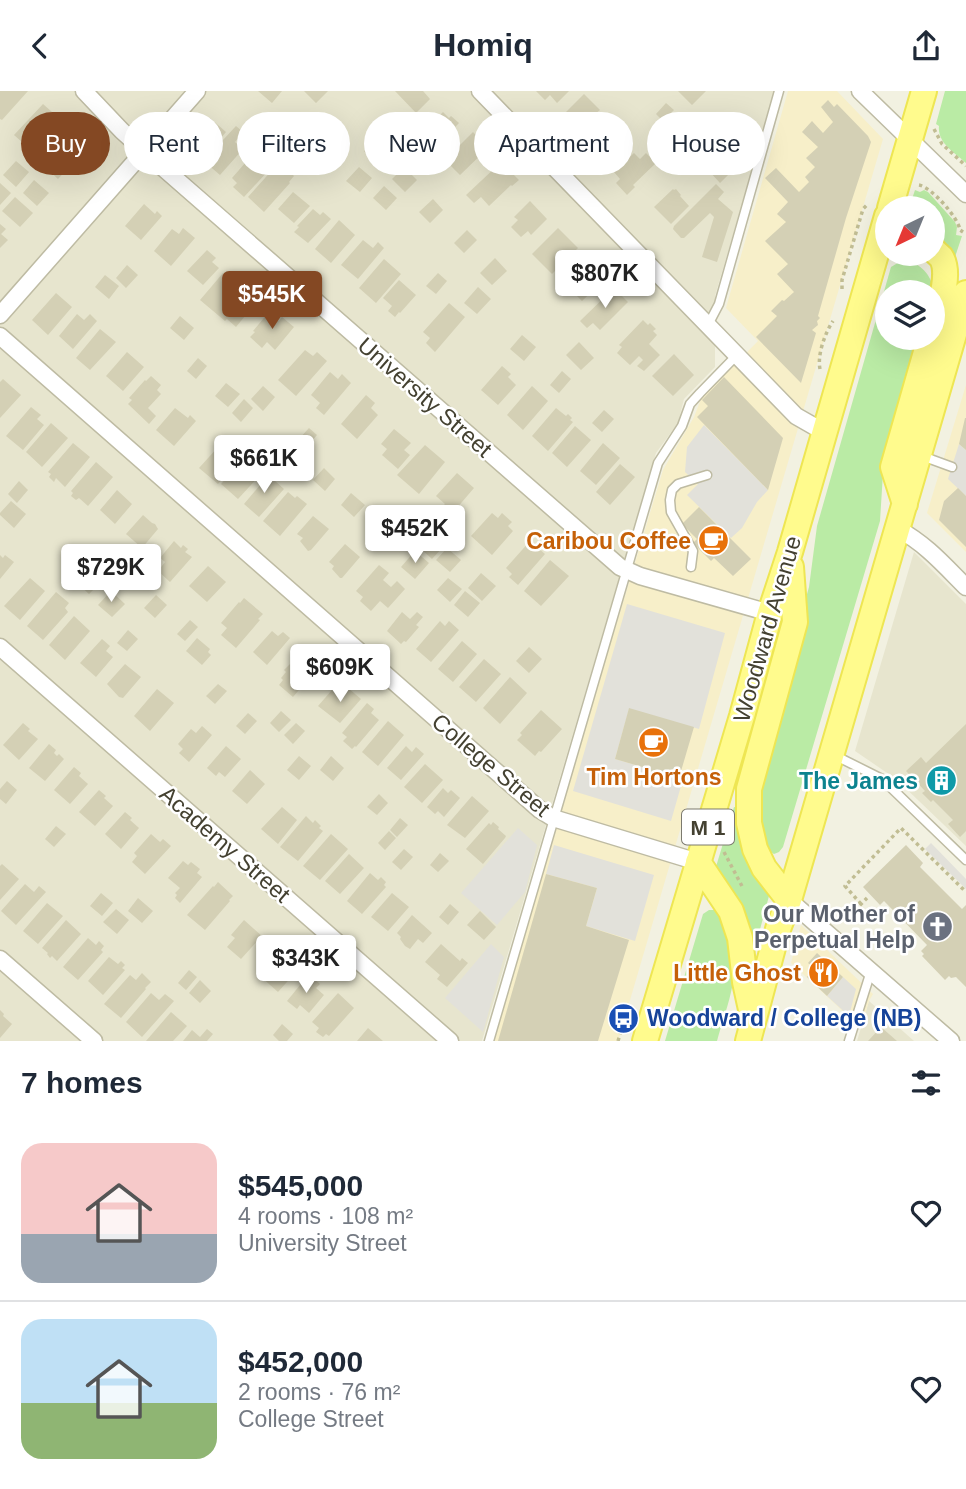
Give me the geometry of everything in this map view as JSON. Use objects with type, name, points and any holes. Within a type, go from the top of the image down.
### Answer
[{"type":"main road","points":[[893,196],[924,91]]},
{"type":"main road","name":"Woodward Avenue","points":[[645,1041],[824,432],[876,266]]},
{"type":"main road","points":[[750,1031],[966,293]]},
{"type":"main road","points":[[905,504],[892,467],[926,350]]},
{"type":"main road","points":[[789,900],[764,868],[755,849],[749,823],[749,789],[795,622],[790,552]]},
{"type":"main road","points":[[698,862],[731,911],[740,938],[750,1031]]},
{"type":"street","name":"University Street","points":[[84,91],[124,131]]},
{"type":"street","points":[[179,112],[197,91]]},
{"type":"street","points":[[480,91],[796,416],[824,432]]},
{"type":"street","points":[[860,91],[966,194]]},
{"type":"street","points":[[0,315],[125,175]]},
{"type":"street","name":"University Street","points":[[171,175],[613,561],[627,571],[771,613]]},
{"type":"street","name":"College Street","points":[[0,336],[540,810],[553,818],[698,862]]},
{"type":"street","points":[[898,529],[926,546],[966,587]]},
{"type":"street","name":"Academy Street","points":[[0,647],[450,1041]]},
{"type":"street","points":[[789,900],[951,1041]]},
{"type":"street","points":[[0,959],[94,1041]]},
{"type":"lane","points":[[708,325],[719,304],[779,91]]},
{"type":"lane","points":[[489,1041],[658,463],[682,426],[690,404],[737,355]]},
{"type":"lane","points":[[919,455],[952,467]]},
{"type":"lane","points":[[691,567],[693,551],[671,512],[670,500],[672,490],[678,484],[707,475]]},
{"type":"lane","points":[[832,754],[882,779],[964,855]]},
{"type":"lane","points":[[849,1041],[871,971]]},
{"type":"path","points":[[933,128],[942,144],[966,166]]},
{"type":"path","points":[[917,184],[928,188],[957,219],[963,232]]},
{"type":"path","points":[[860,904],[845,886],[901,828],[966,892]]},
{"type":"path","points":[[722,849],[748,897]]},
{"type":"path","points":[[845,920],[867,898]]},
{"type":"shaded area","points":[[0,91],[775,91],[765,125],[765,112],[647,112],[647,175],[750,175],[715,296],[715,367],[684,399],[678,423],[656,453],[482,1041],[0,1041]]},
{"type":"shaded area","points":[[788,91],[837,91],[883,139],[618,1041],[493,1041],[663,470],[694,417],[701,399],[758,341],[726,308]]},
{"type":"shaded area","points":[[966,385],[966,552],[927,513]]},
{"type":"shaded area","points":[[704,425],[768,490],[757,502],[742,528],[731,538],[687,495],[698,484],[685,472],[687,447]]},
{"type":"shaded area","points":[[959,444],[966,450],[966,496],[948,479]]},
{"type":"shaded area","points":[[914,552],[966,604],[966,846],[896,779],[855,751]]},
{"type":"shaded area","points":[[627,604],[725,633],[699,729],[629,709],[615,759],[649,769],[646,779],[666,785],[670,775],[683,779],[671,821],[573,791]]},
{"type":"shaded area","points":[[518,828],[537,845],[525,892],[497,925],[461,893]]},
{"type":"shaded area","points":[[931,843],[966,879],[966,889],[925,849]]},
{"type":"shaded area","points":[[554,845],[654,875],[635,941],[586,926],[597,888],[546,874]]},
{"type":"shaded area","points":[[801,925],[873,994],[861,1028],[791,963]]},
{"type":"shaded area","points":[[491,944],[504,957],[483,1032],[445,998]]},
{"type":"shaded area","points":[[843,977],[856,989],[849,1016],[827,996]]},
{"type":"shaded area","points":[[869,1001],[914,1041],[857,1041]]},
{"type":"green space","points":[[945,91],[966,91],[966,163],[944,143],[936,124]]},
{"type":"green space","points":[[915,190],[924,190],[932,196],[913,196]]},
{"type":"green space","points":[[945,211],[955,222],[956,235],[962,236],[954,260],[945,252]]},
{"type":"green space","points":[[919,266],[930,280],[887,280],[891,267]]},
{"type":"green space","points":[[875,323],[875,350],[919,350],[883,473],[880,521],[783,847],[774,854],[766,849],[760,829],[757,772],[809,587],[817,526]]},
{"type":"green space","points":[[734,807],[738,808],[758,878],[769,896],[755,948],[715,870]]},
{"type":"green space","points":[[709,910],[721,912],[734,959],[733,984],[717,1041],[665,1041],[703,914]]},
{"type":"building","points":[[0,91],[28,91],[2,120],[0,119]]},
{"type":"building","points":[[258,91],[282,91],[272,103]]},
{"type":"building","points":[[304,91],[328,91],[316,103]]},
{"type":"building","points":[[395,91],[423,91],[430,99],[415,112]]},
{"type":"building","points":[[536,91],[569,91],[557,103],[550,95],[545,100]]},
{"type":"building","points":[[678,91],[706,91],[692,105]]},
{"type":"building","points":[[584,94],[600,110],[598,112],[566,112]]},
{"type":"building","points":[[828,100],[834,107],[837,104],[871,142],[846,218],[818,316],[818,325],[812,330],[816,333],[801,383],[756,337],[777,316],[771,311],[794,292],[777,274],[788,264],[765,241],[786,222],[777,214],[788,202],[765,178],[776,168],[799,192],[809,182],[805,177],[815,167],[806,158],[818,147],[802,132],[812,121],[823,133],[833,122],[821,107]]},
{"type":"building","points":[[666,103],[674,110],[672,112],[658,112]]},
{"type":"building","points":[[43,104],[52,112],[36,112]]},
{"type":"building","points":[[237,127],[237,156],[223,172],[223,140]]},
{"type":"building","points":[[21,128],[21,141],[14,135]]},
{"type":"building","points":[[474,133],[474,162],[460,175],[460,145]]},
{"type":"building","points":[[633,154],[640,159],[647,154],[647,172],[627,195],[616,183],[620,179],[617,175],[633,175]]},
{"type":"building","points":[[16,161],[21,165],[21,175],[26,175],[16,187],[3,175]]},
{"type":"building","points":[[359,167],[364,175],[372,178],[360,192],[346,181]]},
{"type":"building","points":[[237,172],[237,175],[264,175],[244,197],[233,187],[237,183],[232,178]]},
{"type":"building","points":[[268,175],[294,176],[264,212],[248,197]]},
{"type":"building","points":[[396,175],[412,175],[417,180],[405,192],[392,179]]},
{"type":"building","points":[[487,175],[514,175],[519,180],[489,206],[481,197],[474,203],[466,195]]},
{"type":"building","points":[[713,175],[728,175],[720,183]]},
{"type":"building","points":[[34,180],[49,193],[37,206],[23,193]]},
{"type":"building","points":[[0,183],[11,193],[0,205]]},
{"type":"building","points":[[716,184],[724,192],[718,199],[733,212],[717,262],[702,257],[714,217],[710,213],[684,238],[673,229]]},
{"type":"building","points":[[384,186],[397,198],[386,210],[373,198]]},
{"type":"building","points":[[676,189],[689,206],[671,224],[654,207]]},
{"type":"building","points":[[293,192],[310,206],[294,223],[278,209]]},
{"type":"building","points":[[15,197],[33,213],[20,227],[2,211]]},
{"type":"building","points":[[433,199],[443,210],[430,223],[419,212]]},
{"type":"building","points":[[530,201],[547,219],[531,235],[528,231],[521,237],[511,227],[518,220],[514,217]]},
{"type":"building","points":[[144,204],[155,214],[157,211],[162,216],[141,240],[125,226]]},
{"type":"building","points":[[313,209],[320,215],[323,212],[331,219],[308,243],[294,232]]},
{"type":"building","points":[[339,220],[355,235],[331,263],[315,249]]},
{"type":"building","points":[[0,224],[6,229],[1,234],[8,240],[0,248]]},
{"type":"building","points":[[183,228],[195,238],[171,266],[154,251],[172,229],[179,234]]},
{"type":"building","points":[[558,228],[578,248],[552,274],[532,254]]},
{"type":"building","points":[[467,230],[477,240],[464,253],[454,243]]},
{"type":"building","points":[[363,240],[373,248],[378,242],[384,248],[358,279],[341,265]]},
{"type":"building","points":[[207,250],[216,258],[212,262],[219,268],[203,285],[187,271]]},
{"type":"building","points":[[495,258],[507,271],[492,285],[480,273]]},
{"type":"building","points":[[384,259],[401,274],[376,303],[359,288]]},
{"type":"building","points":[[596,261],[603,268],[599,272],[605,279],[582,301],[573,292],[580,286],[575,281]]},
{"type":"building","points":[[127,265],[138,275],[126,288],[116,278]]},
{"type":"building","points":[[231,272],[240,280],[237,284],[239,286],[232,294],[250,310],[236,327],[200,300],[223,273],[227,276]]},
{"type":"building","points":[[438,273],[447,281],[436,294],[426,286]]},
{"type":"building","points":[[105,275],[119,286],[109,299],[95,287]]},
{"type":"building","points":[[399,280],[416,295],[395,317],[388,311],[392,306],[383,298]]},
{"type":"building","points":[[478,287],[491,299],[477,314],[464,303]]},
{"type":"building","points":[[614,288],[628,302],[600,330],[593,323],[587,328],[580,321]]},
{"type":"building","points":[[56,293],[72,307],[48,335],[32,320]]},
{"type":"building","points":[[449,303],[465,317],[435,352],[426,343],[430,338],[423,332]]},
{"type":"building","points":[[269,312],[279,321],[282,317],[294,327],[275,350],[267,342],[262,348],[250,337]]},
{"type":"building","points":[[77,314],[84,320],[90,314],[97,321],[73,349],[59,336]]},
{"type":"building","points":[[180,316],[194,328],[184,340],[170,328]]},
{"type":"building","points":[[643,320],[656,329],[653,331],[657,335],[649,344],[660,355],[644,371],[637,366],[643,360],[639,356],[630,365],[617,353],[622,347],[619,345]]},
{"type":"building","points":[[100,329],[116,342],[90,370],[76,358]]},
{"type":"building","points":[[522,335],[536,347],[524,361],[510,349]]},
{"type":"building","points":[[579,342],[594,358],[581,370],[566,355]]},
{"type":"building","points":[[305,350],[313,356],[317,352],[327,361],[296,396],[278,380]]},
{"type":"building","points":[[127,352],[144,367],[123,391],[106,376]]},
{"type":"building","points":[[674,354],[694,375],[673,396],[652,376]]},
{"type":"building","points":[[198,358],[207,366],[196,379],[187,371]]},
{"type":"building","points":[[502,366],[511,374],[508,377],[516,385],[498,405],[481,390]]},
{"type":"building","points":[[562,371],[571,379],[559,393],[550,385]]},
{"type":"building","points":[[330,372],[338,379],[342,374],[351,383],[324,415],[316,408],[320,403],[311,395]]},
{"type":"building","points":[[151,376],[161,385],[157,390],[161,394],[148,408],[156,416],[149,424],[128,404],[132,400],[129,398]]},
{"type":"building","points":[[724,377],[783,438],[768,490],[697,417],[708,406],[702,400]]},
{"type":"building","points":[[3,379],[21,395],[0,418],[0,382]]},
{"type":"building","points":[[226,383],[240,394],[228,407],[215,396]]},
{"type":"building","points":[[263,386],[275,397],[263,411],[251,399]]},
{"type":"building","points":[[532,386],[548,401],[523,430],[507,415]]},
{"type":"building","points":[[366,395],[375,403],[371,408],[378,415],[357,439],[341,424]]},
{"type":"building","points":[[244,399],[253,408],[241,422],[232,413]]},
{"type":"building","points":[[31,407],[41,415],[37,419],[44,425],[23,450],[6,436]]},
{"type":"building","points":[[175,408],[196,421],[174,446],[156,430]]},
{"type":"building","points":[[556,408],[566,416],[568,414],[573,422],[548,451],[532,436]]},
{"type":"building","points":[[604,410],[614,419],[602,432],[592,423]]},
{"type":"building","points":[[966,418],[966,450],[959,444]]},
{"type":"building","points":[[51,423],[68,438],[42,467],[26,452]]},
{"type":"building","points":[[575,426],[591,440],[567,467],[552,453]]},
{"type":"building","points":[[309,428],[317,435],[306,448],[298,440]]},
{"type":"building","points":[[394,429],[411,443],[404,450],[410,455],[398,469],[382,455],[387,449],[381,444]]},
{"type":"building","points":[[73,443],[90,457],[65,487],[56,478],[54,482],[48,472]]},
{"type":"building","points":[[603,443],[620,458],[596,485],[580,471]]},
{"type":"building","points":[[425,445],[445,462],[419,494],[397,475]]},
{"type":"building","points":[[219,446],[237,462],[218,484],[199,468]]},
{"type":"building","points":[[246,456],[264,471],[238,499],[221,484]]},
{"type":"building","points":[[96,462],[113,477],[88,506],[79,498],[76,500],[71,496],[71,491]]},
{"type":"building","points":[[620,464],[635,477],[610,505],[596,492]]},
{"type":"building","points":[[324,468],[335,479],[325,491],[313,480]]},
{"type":"building","points":[[272,471],[277,477],[274,480],[284,489],[259,517],[244,504]]},
{"type":"building","points":[[457,473],[474,488],[450,516],[441,508],[445,504],[436,496]]},
{"type":"building","points":[[19,481],[28,490],[17,503],[8,494]]},
{"type":"building","points":[[958,488],[966,496],[966,547],[939,520],[944,501]]},
{"type":"building","points":[[117,490],[132,504],[115,524],[100,510]]},
{"type":"building","points":[[288,492],[307,504],[280,536],[263,521]]},
{"type":"building","points":[[351,493],[365,505],[354,517],[341,505]]},
{"type":"building","points":[[11,501],[26,514],[14,528],[0,515]]},
{"type":"building","name":"Caribou Coffee","points":[[699,507],[751,559],[733,576],[714,558],[711,561],[693,543],[697,539],[682,524]]},
{"type":"building","points":[[492,513],[498,518],[502,513],[512,522],[508,526],[513,531],[492,555],[471,536]]},
{"type":"building","points":[[143,515],[158,529],[142,548],[126,534]]},
{"type":"building","points":[[313,516],[329,529],[308,551],[300,541],[303,538],[297,534]]},
{"type":"building","points":[[388,526],[398,535],[386,548],[376,539]]},
{"type":"building","points":[[432,535],[444,546],[432,559],[420,548]]},
{"type":"building","points":[[174,541],[181,548],[183,545],[188,549],[185,552],[192,557],[170,582],[158,571],[165,562],[160,558]]},
{"type":"building","points":[[530,541],[545,554],[518,585],[509,577],[512,574],[506,568]]},
{"type":"building","points":[[345,544],[360,557],[340,578],[329,562]]},
{"type":"building","points":[[447,548],[461,560],[450,572],[436,560]]},
{"type":"building","points":[[415,551],[429,563],[415,579],[401,567]]},
{"type":"building","points":[[0,555],[3,558],[5,555],[14,562],[0,579]]},
{"type":"building","points":[[550,560],[569,576],[541,606],[524,591]]},
{"type":"building","points":[[133,561],[142,569],[130,582],[121,574]]},
{"type":"building","points":[[379,565],[389,573],[383,580],[391,587],[397,581],[405,589],[388,608],[380,601],[371,611],[360,601],[363,597],[356,591]]},
{"type":"building","points":[[208,566],[226,582],[207,602],[189,586]]},
{"type":"building","points":[[87,570],[101,582],[89,594],[76,582]]},
{"type":"building","points":[[481,573],[496,586],[482,601],[468,588]]},
{"type":"building","points":[[30,578],[45,591],[20,620],[4,606]]},
{"type":"building","points":[[448,578],[462,589],[450,602],[437,590]]},
{"type":"building","points":[[111,591],[125,604],[112,617],[98,605]]},
{"type":"building","points":[[465,591],[480,603],[468,617],[454,605]]},
{"type":"building","points":[[56,592],[69,603],[65,608],[68,612],[43,640],[27,626]]},
{"type":"building","points":[[156,595],[167,605],[155,618],[144,608]]},
{"type":"building","points":[[244,598],[263,614],[236,648],[221,635],[227,628],[221,623]]},
{"type":"building","points":[[402,612],[410,619],[417,612],[423,617],[416,625],[419,627],[401,644],[387,631]]},
{"type":"building","points":[[74,616],[90,631],[65,660],[49,645]]},
{"type":"building","points":[[190,620],[198,627],[185,641],[177,634]]},
{"type":"building","points":[[440,621],[445,626],[449,621],[459,630],[431,662],[416,649]]},
{"type":"building","points":[[128,630],[138,639],[127,651],[117,643]]},
{"type":"building","points":[[272,631],[278,636],[283,632],[290,638],[267,665],[253,652]]},
{"type":"building","points":[[197,638],[210,649],[208,652],[211,655],[202,665],[186,651]]},
{"type":"building","points":[[102,639],[110,646],[106,651],[113,657],[96,677],[80,663]]},
{"type":"building","points":[[462,641],[477,654],[453,682],[438,669]]},
{"type":"building","points":[[529,647],[542,659],[529,673],[516,661]]},
{"type":"building","points":[[305,649],[316,659],[299,680],[304,684],[293,697],[279,685],[286,672],[284,670]]},
{"type":"building","points":[[484,659],[501,674],[476,702],[459,687]]},
{"type":"building","points":[[125,664],[141,677],[123,698],[107,684]]},
{"type":"building","points":[[510,677],[527,693],[500,724],[483,708]]},
{"type":"building","points":[[218,684],[227,691],[215,704],[206,696]]},
{"type":"building","points":[[348,688],[361,699],[340,723],[318,706],[332,690],[339,697]]},
{"type":"building","points":[[157,689],[174,703],[150,731],[134,716]]},
{"type":"building","points":[[367,703],[374,709],[371,713],[379,720],[352,749],[343,741],[347,737],[342,733]]},
{"type":"building","name":"Tim Hortons","points":[[629,708],[694,727],[679,778],[670,775],[666,785],[645,779],[649,769],[615,759]]},
{"type":"building","points":[[541,710],[562,729],[535,756],[517,740]]},
{"type":"building","points":[[281,711],[291,720],[279,732],[270,723]]},
{"type":"building","points":[[248,713],[257,721],[245,734],[236,726]]},
{"type":"building","points":[[388,721],[404,735],[378,766],[362,752]]},
{"type":"building","points":[[23,723],[38,739],[19,760],[3,745]]},
{"type":"building","points":[[296,723],[305,731],[293,744],[284,735]]},
{"type":"building","name":"The James","points":[[966,724],[966,831],[960,837],[948,824],[953,820],[922,793],[925,791],[906,771],[921,757],[926,763]]},
{"type":"building","points":[[202,726],[212,735],[189,762],[179,753],[183,749],[178,744],[191,729],[196,733]]},
{"type":"building","points":[[49,744],[56,750],[54,753],[57,756],[59,754],[64,759],[45,781],[29,768]]},
{"type":"building","points":[[226,746],[241,759],[225,777],[219,772],[216,776],[207,768]]},
{"type":"building","points":[[406,746],[412,752],[416,747],[424,754],[401,780],[387,768]]},
{"type":"building","points":[[299,756],[311,766],[299,780],[287,770]]},
{"type":"building","points":[[331,756],[344,768],[333,781],[320,770]]},
{"type":"building","points":[[425,764],[443,780],[422,803],[404,787]]},
{"type":"building","points":[[74,767],[88,784],[70,804],[54,790]]},
{"type":"building","points":[[250,770],[265,784],[247,804],[232,791]]},
{"type":"building","points":[[7,781],[17,790],[6,804],[0,799],[0,789]]},
{"type":"building","points":[[443,788],[448,793],[451,790],[460,798],[444,817],[438,811],[435,814],[427,807]]},
{"type":"building","points":[[99,790],[113,806],[95,826],[79,812]]},
{"type":"building","points":[[379,794],[388,803],[377,815],[367,807]]},
{"type":"building","points":[[472,796],[489,811],[465,838],[447,825]]},
{"type":"building","points":[[282,807],[297,820],[278,844],[261,829]]},
{"type":"building","points":[[125,812],[139,828],[121,849],[105,834]]},
{"type":"building","points":[[306,816],[313,823],[315,820],[323,831],[298,861],[280,847]]},
{"type":"building","points":[[400,818],[408,825],[397,837],[390,830]]},
{"type":"building","points":[[493,822],[506,836],[483,864],[466,849],[489,823],[491,825]]},
{"type":"building","points":[[56,826],[66,834],[54,847],[45,839]]},
{"type":"building","points":[[389,831],[396,838],[385,850],[378,843]]},
{"type":"building","points":[[151,834],[160,842],[163,839],[171,846],[145,874],[132,862],[137,856],[134,853]]},
{"type":"building","points":[[331,834],[348,849],[320,880],[303,866]]},
{"type":"building","name":"Our Mother of Perpetual Help","points":[[906,845],[923,863],[920,867],[962,909],[966,905],[966,987],[956,977],[949,976],[945,980],[922,956],[924,954],[921,951],[927,945],[884,901],[880,905],[863,887]]},
{"type":"building","points":[[404,849],[413,857],[401,870],[392,862]]},
{"type":"building","points":[[440,853],[449,861],[438,872],[430,865]]},
{"type":"building","points":[[349,854],[364,868],[340,894],[325,881]]},
{"type":"building","points":[[183,861],[188,865],[191,862],[200,869],[197,873],[202,877],[180,903],[175,898],[175,893],[180,888],[168,878]]},
{"type":"building","points":[[2,864],[19,879],[0,900],[0,866]]},
{"type":"building","points":[[370,873],[378,880],[381,877],[386,882],[386,887],[362,914],[347,901]]},
{"type":"building","points":[[546,874],[597,888],[586,926],[629,940],[598,1041],[498,1041]]},
{"type":"building","points":[[218,882],[233,896],[205,930],[187,915]]},
{"type":"building","points":[[25,884],[34,892],[39,886],[46,892],[16,925],[1,911]]},
{"type":"building","points":[[101,893],[113,903],[102,916],[90,906]]},
{"type":"building","points":[[392,893],[409,907],[388,931],[371,917]]},
{"type":"building","points":[[138,898],[153,911],[142,923],[128,911]]},
{"type":"building","points":[[47,903],[63,916],[38,944],[23,931]]},
{"type":"building","points":[[450,904],[459,912],[448,925],[439,917]]},
{"type":"building","points":[[116,909],[129,920],[117,934],[103,922]]},
{"type":"building","points":[[480,911],[496,927],[484,940],[467,925]]},
{"type":"building","points":[[412,915],[432,933],[423,943],[418,939],[410,949],[397,933]]},
{"type":"building","points":[[66,920],[81,934],[57,961],[52,956],[50,958],[42,948]]},
{"type":"building","points":[[244,920],[262,936],[241,959],[227,947],[235,938],[231,935]]},
{"type":"building","points":[[88,938],[96,945],[99,941],[104,946],[101,950],[103,952],[78,980],[63,967]]},
{"type":"building","points":[[441,944],[460,961],[462,958],[468,963],[447,987],[437,979],[440,975],[425,962]]},
{"type":"building","points":[[284,948],[303,964],[278,992],[260,976]]},
{"type":"building","name":"Little Ghost","points":[[817,953],[843,977],[827,996],[807,977],[814,968],[808,963]]},
{"type":"building","points":[[109,957],[118,964],[121,961],[125,970],[103,995],[88,981]]},
{"type":"building","points":[[189,970],[197,977],[186,990],[178,983]]},
{"type":"building","points":[[142,973],[151,982],[121,1018],[104,1004],[130,975],[136,980]]},
{"type":"building","points":[[312,977],[320,984],[316,988],[324,995],[309,1013],[300,1005],[297,1009],[287,1001],[305,979],[309,982]]},
{"type":"building","points":[[200,980],[211,991],[200,1003],[189,993]]},
{"type":"building","points":[[151,993],[159,1000],[165,994],[174,1001],[142,1037],[126,1022]]},
{"type":"building","points":[[338,993],[354,1008],[329,1036],[326,1034],[323,1037],[316,1032],[319,1028],[312,1022]]},
{"type":"building","points":[[0,1010],[12,1024],[0,1038]]},
{"type":"building","points":[[171,1012],[187,1026],[173,1041],[146,1041]]},
{"type":"building","points":[[282,1024],[293,1034],[287,1041],[279,1041],[273,1035]]},
{"type":"building","points":[[881,1027],[897,1041],[868,1041]]},
{"type":"building","points":[[368,1028],[383,1041],[357,1041]]},
{"type":"building","points":[[207,1029],[213,1034],[207,1041],[183,1041],[192,1030],[200,1037]]},
{"type":"place","name":"Caribou Coffee","points":[[714,541]]},
{"type":"place","name":"Tim Hortons","points":[[654,743]]},
{"type":"place","name":"The James","points":[[941,781]]},
{"type":"place","name":"Our Mother of Perpetual Help","points":[[938,927]]},
{"type":"place","name":"Little Ghost","points":[[824,973]]},
{"type":"place","name":"Woodward / College (NB)","points":[[624,1018]]}]
